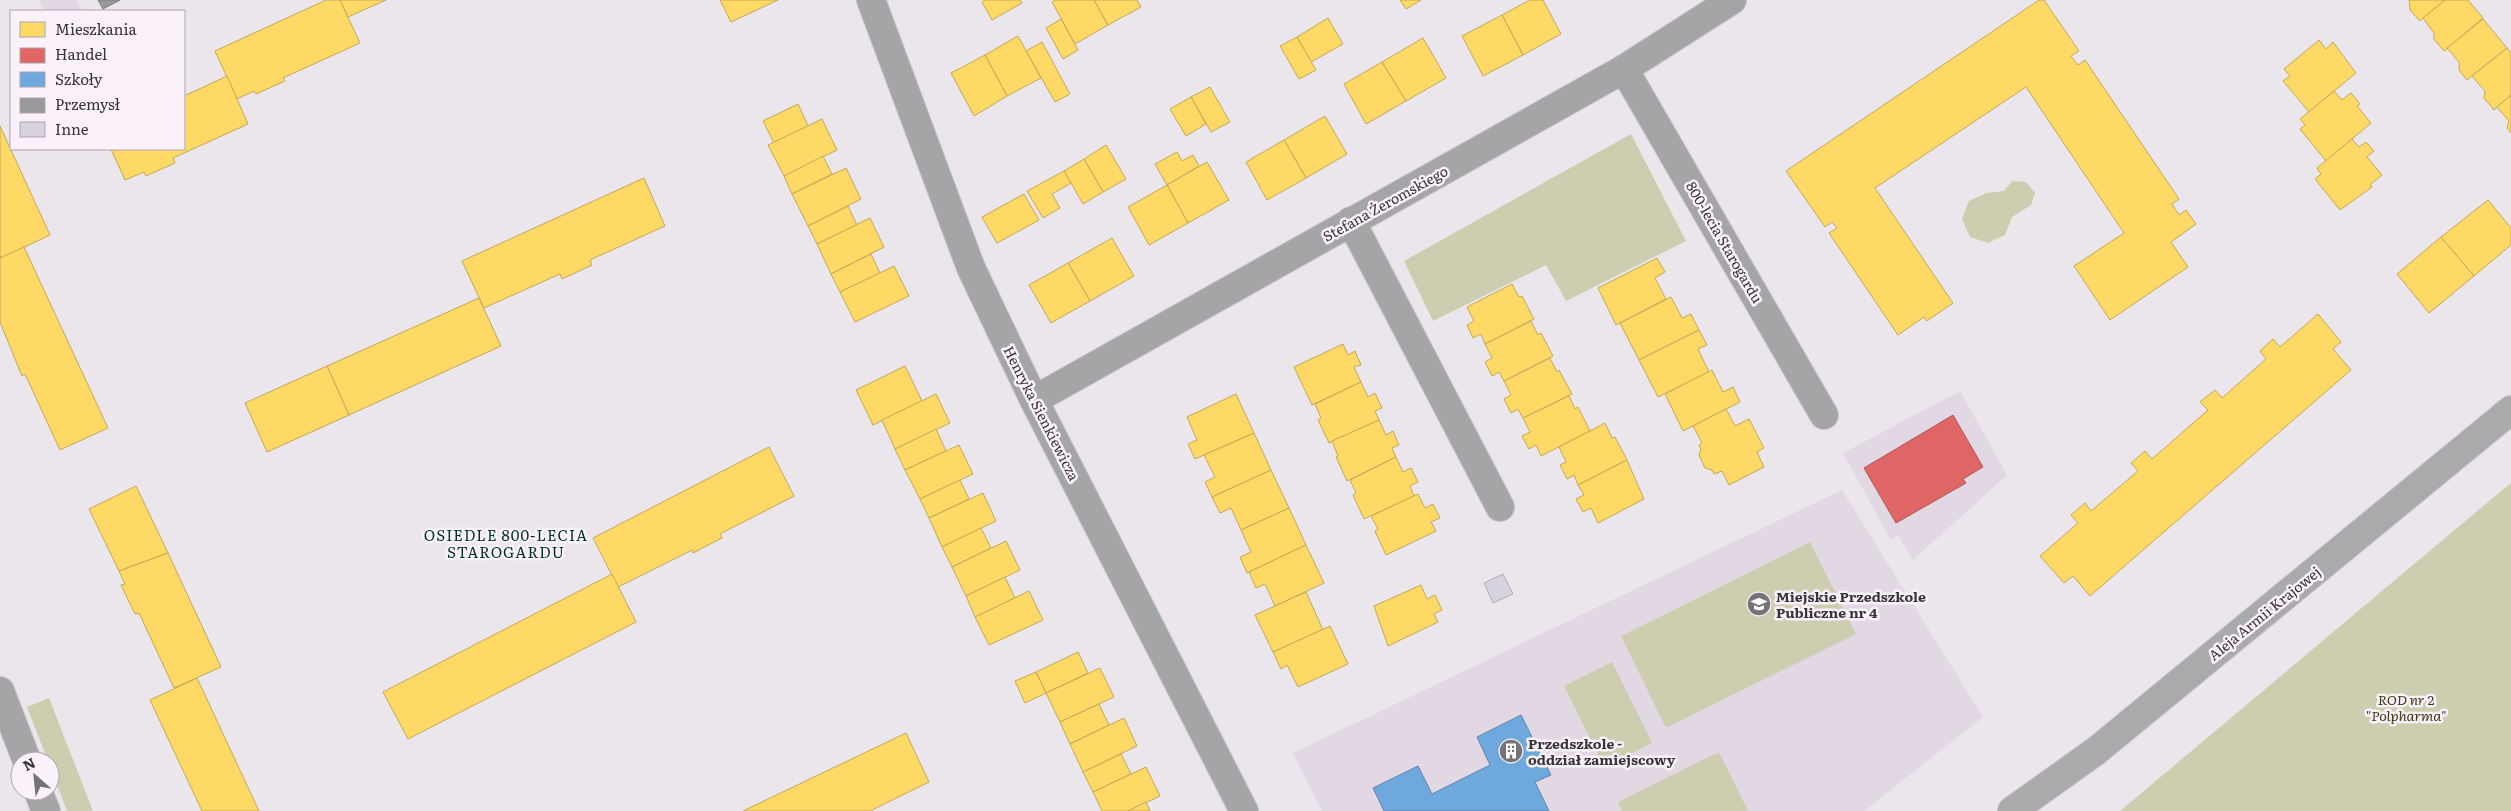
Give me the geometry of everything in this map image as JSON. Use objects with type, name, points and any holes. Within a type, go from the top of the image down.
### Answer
[{"type":"main road","name":"Aleja Armii Krajowej","points":[[2012,811],[2096,751],[2511,410]]},
{"type":"street","name":"Henryka Sienkiewicza","points":[[871,0],[971,268],[1034,400],[1244,811]]},
{"type":"street","name":"Stefana Żeromskiego","points":[[1034,400],[1624,69],[1732,0]]},
{"type":"street","name":"800-lecia Starogardu","points":[[1624,69],[1824,416]]},
{"type":"street","points":[[1351,222],[1500,507]]},
{"type":"street","points":[[0,691],[23,751]]},
{"type":"shaded area","points":[[39,0],[77,0],[82,10],[44,10]]},
{"type":"shaded area","points":[[1960,391],[2007,475],[1913,560],[1898,535],[1891,540],[1843,453]]},
{"type":"shaded area","name":"Miejskie Przedszkole Publiczne nr 4","points":[[1842,490],[1983,717],[1864,811],[1322,811],[1293,753]]},
{"type":"green space","points":[[1631,134],[1686,241],[1566,301],[1546,265],[1433,321],[1404,261]]},
{"type":"green space","points":[[2012,181],[2026,182],[2035,193],[2031,205],[2012,217],[2005,235],[1988,243],[1970,237],[1962,219],[1969,201],[1986,193],[2004,191]]},
{"type":"green space","name":"ROD nr 2 \"Polpharma\"","points":[[2511,483],[2511,811],[2120,811],[2488,502]]},
{"type":"green space","points":[[1810,542],[1856,634],[1666,728],[1621,636]]},
{"type":"green space","points":[[1612,662],[1652,743],[1604,767],[1564,686]]},
{"type":"green space","points":[[49,698],[93,811],[67,811],[60,793],[60,751],[44,751],[27,707]]},
{"type":"green space","points":[[1719,752],[1748,811],[1622,811],[1618,802]]},
{"type":"building: Mieszkania","points":[[326,0],[340,0],[360,43],[283,78],[285,81],[256,94],[254,91],[237,99],[215,51]]},
{"type":"building: Mieszkania","points":[[340,0],[386,0],[348,17]]},
{"type":"building: Mieszkania","points":[[720,0],[778,0],[731,22]]},
{"type":"building: Mieszkania","points":[[985,0],[1020,0],[1022,3],[992,20],[982,2]]},
{"type":"building: Mieszkania","points":[[1055,0],[1094,0],[1108,25],[1075,44],[1052,2]]},
{"type":"building: Mieszkania","points":[[1094,0],[1137,0],[1141,7],[1108,25]]},
{"type":"building: Mieszkania","points":[[1400,0],[1421,0],[1406,9]]},
{"type":"building: Mieszkania","points":[[1530,0],[1543,0],[1561,34],[1523,55],[1502,15]]},
{"type":"building: Mieszkania","points":[[2039,0],[2044,0],[2079,51],[2071,56],[2078,65],[2085,60],[2179,199],[2172,204],[2179,215],[2186,210],[2196,224],[2171,242],[2188,267],[2110,320],[2074,266],[2124,233],[2026,87],[1875,188],[1953,303],[1927,321],[1924,317],[1898,335],[1829,233],[1837,228],[1832,222],[1825,227],[1786,171]]},
{"type":"building: Mieszkania","points":[[2409,0],[2445,0],[2420,21],[2410,10]]},
{"type":"building: Mieszkania","points":[[2445,0],[2468,0],[2483,18],[2444,51],[2434,39],[2434,33],[2423,18]]},
{"type":"building: Mieszkania","points":[[1502,15],[1523,55],[1483,76],[1462,36]]},
{"type":"building: Mieszkania","points":[[1328,18],[1343,44],[1311,62],[1297,37]]},
{"type":"building: Mieszkania","points":[[1061,19],[1078,50],[1063,59],[1046,28]]},
{"type":"building: Mieszkania","points":[[2483,19],[2507,48],[2467,80],[2459,70],[2459,62],[2447,48]]},
{"type":"building: Mieszkania","points":[[1018,36],[1041,78],[1007,96],[985,55]]},
{"type":"building: Mieszkania","points":[[1297,37],[1316,70],[1299,79],[1280,46]]},
{"type":"building: Mieszkania","points":[[1423,38],[1446,78],[1406,101],[1382,62]]},
{"type":"building: Mieszkania","points":[[2319,40],[2326,49],[2333,42],[2356,73],[2309,112],[2283,81],[2290,76],[2284,69]]},
{"type":"building: Mieszkania","points":[[1042,42],[1070,94],[1055,102],[1026,51]]},
{"type":"building: Mieszkania","points":[[2507,48],[2511,53],[2511,95],[2494,110],[2484,98],[2485,91],[2472,76]]},
{"type":"building: Mieszkania","points":[[985,55],[1007,96],[974,116],[951,73]]},
{"type":"building: Mieszkania","points":[[1382,62],[1406,101],[1366,124],[1344,84]]},
{"type":"building: Mieszkania","points":[[227,76],[248,124],[173,158],[175,163],[146,176],[144,172],[125,180],[111,150],[185,150],[185,96]]},
{"type":"building: Mieszkania","points":[[1210,87],[1230,122],[1211,132],[1191,97]]},
{"type":"building: Mieszkania","points":[[2334,91],[2342,100],[2351,93],[2360,104],[2357,106],[2371,123],[2326,161],[2300,129],[2305,125],[2300,119]]},
{"type":"building: Mieszkania","points":[[2511,95],[2511,133],[2507,128],[2509,121],[2497,107]]},
{"type":"building: Mieszkania","points":[[1191,97],[1206,124],[1186,136],[1170,109]]},
{"type":"building: Mieszkania","points":[[798,104],[808,126],[774,143],[763,121]]},
{"type":"building: Mieszkania","points":[[1325,116],[1347,154],[1306,178],[1284,140]]},
{"type":"building: Mieszkania","points":[[822,119],[837,150],[784,176],[768,145]]},
{"type":"building: Mieszkania","points":[[0,126],[50,235],[1,258]]},
{"type":"building: Mieszkania","points":[[2352,139],[2359,147],[2366,142],[2374,151],[2367,157],[2382,175],[2370,185],[2372,187],[2340,210],[2315,179],[2321,174],[2317,168]]},
{"type":"building: Mieszkania","points":[[1284,140],[1306,178],[1267,200],[1246,162]]},
{"type":"building: Mieszkania","points":[[1106,145],[1126,179],[1103,192],[1084,159]]},
{"type":"building: Mieszkania","points":[[1177,152],[1182,161],[1193,155],[1199,166],[1167,185],[1155,164]]},
{"type":"building: Mieszkania","points":[[823,156],[832,174],[792,194],[784,176]]},
{"type":"building: Mieszkania","points":[[1084,159],[1103,192],[1083,204],[1064,171]]},
{"type":"building: Mieszkania","points":[[1207,162],[1229,200],[1188,223],[1167,185]]},
{"type":"building: Mieszkania","points":[[846,168],[861,199],[808,226],[792,194]]},
{"type":"building: Mieszkania","points":[[1064,171],[1071,183],[1052,194],[1060,208],[1043,218],[1027,191]]},
{"type":"building: Mieszkania","points":[[644,178],[665,226],[590,260],[592,265],[562,279],[560,274],[484,308],[462,261]]},
{"type":"building: Mieszkania","points":[[1167,185],[1188,223],[1149,245],[1128,207]]},
{"type":"building: Mieszkania","points":[[1024,194],[1039,220],[997,243],[982,217]]},
{"type":"building: Mieszkania","points":[[2488,200],[2511,228],[2511,245],[2474,276],[2441,237]]},
{"type":"building: Mieszkania","points":[[848,206],[857,225],[817,244],[808,226]]},
{"type":"building: Mieszkania","points":[[870,218],[884,247],[831,274],[817,244]]},
{"type":"building: Mieszkania","points":[[2441,237],[2474,276],[2429,313],[2397,274]]},
{"type":"building: Mieszkania","points":[[1112,238],[1134,276],[1090,301],[1068,263]]},
{"type":"building: Mieszkania","points":[[24,247],[108,428],[60,450],[25,374],[22,376],[0,322],[0,258]]},
{"type":"building: Mieszkania","points":[[871,254],[880,273],[840,292],[831,274]]},
{"type":"building: Mieszkania","points":[[1657,258],[1665,272],[1655,278],[1666,299],[1616,325],[1598,288]]},
{"type":"building: Mieszkania","points":[[1068,263],[1090,301],[1051,323],[1029,285]]},
{"type":"building: Mieszkania","points":[[894,266],[909,296],[855,322],[840,292]]},
{"type":"building: Mieszkania","points":[[1512,284],[1519,297],[1522,296],[1534,319],[1485,344],[1481,334],[1473,338],[1467,325],[1474,321],[1467,307]]},
{"type":"building: Mieszkania","points":[[1671,297],[1682,318],[1691,314],[1699,330],[1639,360],[1620,323]]},
{"type":"building: Mieszkania","points":[[479,298],[501,346],[349,415],[327,366]]},
{"type":"building: Mieszkania","points":[[2318,314],[2341,342],[2333,349],[2351,370],[2090,596],[2073,576],[2064,583],[2040,556],[2078,523],[2071,515],[2085,503],[2091,511],[2138,471],[2131,463],[2145,451],[2152,459],[2208,410],[2200,402],[2215,390],[2222,398],[2266,359],[2260,351],[2273,339],[2280,347]]},
{"type":"building: Mieszkania","points":[[1531,321],[1538,335],[1541,333],[1553,356],[1504,381],[1499,372],[1492,376],[1485,362],[1492,358],[1485,344]]},
{"type":"building: Mieszkania","points":[[1699,330],[1707,345],[1698,349],[1709,372],[1658,397],[1639,360]]},
{"type":"building: Mieszkania","points":[[1343,344],[1348,355],[1355,351],[1361,365],[1354,367],[1361,382],[1312,405],[1294,367]]},
{"type":"building: Mieszkania","points":[[1550,358],[1572,394],[1523,418],[1518,409],[1511,413],[1504,399],[1511,395],[1504,381]]},
{"type":"building: Mieszkania","points":[[327,366],[349,415],[267,452],[245,403]]},
{"type":"building: Mieszkania","points":[[905,366],[922,401],[873,425],[856,390]]},
{"type":"building: Mieszkania","points":[[1712,370],[1723,392],[1733,387],[1740,402],[1683,431],[1665,394]]},
{"type":"building: Mieszkania","points":[[1361,382],[1368,397],[1375,393],[1382,408],[1375,411],[1379,420],[1329,443],[1318,420],[1321,418],[1315,404]]},
{"type":"building: Mieszkania","points":[[936,394],[950,423],[895,449],[882,420]]},
{"type":"building: Mieszkania","points":[[1236,394],[1254,433],[1195,459],[1188,444],[1197,440],[1187,417]]},
{"type":"building: Mieszkania","points":[[1569,396],[1575,409],[1578,407],[1590,431],[1541,456],[1536,445],[1529,449],[1522,436],[1530,432],[1523,418]]},
{"type":"building: Mieszkania","points":[[1726,409],[1735,426],[1749,419],[1764,448],[1757,452],[1764,467],[1729,485],[1722,471],[1714,474],[1712,470],[1705,468],[1699,455],[1701,449],[1699,445],[1702,443],[1693,426]]},
{"type":"building: Mieszkania","points":[[1379,420],[1386,435],[1393,431],[1399,445],[1392,448],[1396,457],[1347,481],[1336,457],[1338,456],[1332,441]]},
{"type":"building: Mieszkania","points":[[1605,423],[1612,438],[1615,437],[1627,460],[1578,485],[1574,475],[1567,479],[1560,465],[1566,462],[1559,447]]},
{"type":"building: Mieszkania","points":[[936,429],[946,451],[905,470],[895,449]]},
{"type":"building: Mieszkania","points":[[1254,433],[1271,470],[1212,497],[1205,482],[1215,477],[1204,455]]},
{"type":"building: Mieszkania","points":[[959,445],[973,474],[920,499],[905,470]]},
{"type":"building: Mieszkania","points":[[769,447],[794,496],[720,534],[722,538],[693,553],[692,550],[618,587],[593,538]]},
{"type":"building: Mieszkania","points":[[1396,457],[1403,472],[1411,468],[1418,482],[1410,486],[1414,496],[1364,519],[1353,495],[1356,493],[1350,480]]},
{"type":"building: Mieszkania","points":[[1627,460],[1644,499],[1598,523],[1591,508],[1583,512],[1576,499],[1584,495],[1578,485]]},
{"type":"building: Mieszkania","points":[[1271,470],[1289,508],[1241,530],[1231,508],[1220,513],[1212,497]]},
{"type":"building: Mieszkania","points":[[960,480],[969,499],[929,518],[920,499]]},
{"type":"building: Mieszkania","points":[[136,486],[168,553],[119,571],[89,509]]},
{"type":"building: Mieszkania","points":[[983,493],[996,521],[942,547],[929,518]]},
{"type":"building: Mieszkania","points":[[1418,494],[1425,508],[1433,504],[1440,518],[1431,522],[1436,531],[1386,555],[1375,531],[1378,529],[1371,516]]},
{"type":"building: Mieszkania","points":[[1289,508],[1306,545],[1247,573],[1240,557],[1251,552],[1241,530]]},
{"type":"building: Mieszkania","points":[[981,528],[991,548],[952,567],[942,547]]},
{"type":"building: Mieszkania","points":[[1006,541],[1020,570],[966,596],[952,567]]},
{"type":"building: Mieszkania","points":[[1306,545],[1324,583],[1275,606],[1265,584],[1256,588],[1249,572]]},
{"type":"building: Mieszkania","points":[[168,553],[221,667],[174,688],[139,613],[135,614],[121,585],[125,584],[119,571]]},
{"type":"building: Mieszkania","points":[[612,574],[636,622],[408,739],[383,692]]},
{"type":"building: Mieszkania","points":[[1005,577],[1015,598],[975,617],[966,596]]},
{"type":"building: Mieszkania","points":[[1421,585],[1427,599],[1435,595],[1442,610],[1434,614],[1438,622],[1388,646],[1374,606]]},
{"type":"building: Mieszkania","points":[[1029,591],[1043,620],[989,645],[975,617]]},
{"type":"building: Mieszkania","points":[[1306,592],[1323,630],[1273,652],[1255,615]]},
{"type":"building: Mieszkania","points":[[1330,626],[1348,664],[1298,687],[1287,665],[1281,669],[1273,652]]},
{"type":"building: Mieszkania","points":[[1078,652],[1088,673],[1046,693],[1036,672]]},
{"type":"building: Mieszkania","points":[[1100,668],[1114,697],[1060,722],[1046,693]]},
{"type":"building: Mieszkania","points":[[1036,672],[1046,693],[1025,703],[1015,681]]},
{"type":"building: Mieszkania","points":[[197,678],[259,811],[202,811],[150,700]]},
{"type":"building: Mieszkania","points":[[1099,704],[1109,725],[1070,744],[1060,722]]},
{"type":"building: Mieszkania","points":[[1124,718],[1137,746],[1083,772],[1070,744]]},
{"type":"building: Mieszkania","points":[[906,733],[929,782],[870,811],[743,811]]},
{"type":"building: Mieszkania","points":[[1121,754],[1131,774],[1093,792],[1083,772]]},
{"type":"building: Mieszkania","points":[[1146,767],[1160,796],[1128,811],[1102,811],[1093,792]]},
{"type":"building: Mieszkania","points":[[1146,802],[1150,811],[1128,811]]},
{"type":"building: Handel","points":[[1953,415],[1983,467],[1963,479],[1966,483],[1896,523],[1864,468]]},
{"type":"building: Szkoły","name":"Przedszkole - oddział zamiejscowy","points":[[1521,715],[1551,775],[1535,782],[1549,811],[1384,811],[1373,788],[1418,766],[1432,794],[1490,765],[1477,737]]},
{"type":"building: Przemysł","points":[[98,0],[120,0],[103,9]]},
{"type":"building: Inne","points":[[1503,574],[1513,594],[1493,603],[1484,583]]},
{"type":"place","name":"Miejskie Przedszkole Publiczne nr 4","points":[[1759,604]]},
{"type":"place","name":"Przedszkole - oddział zamiejscowy","points":[[1511,751]]},
{"type":"district","name":"OSIEDLE 800-LECIA STAROGARDU","points":[[506,542]]}]
